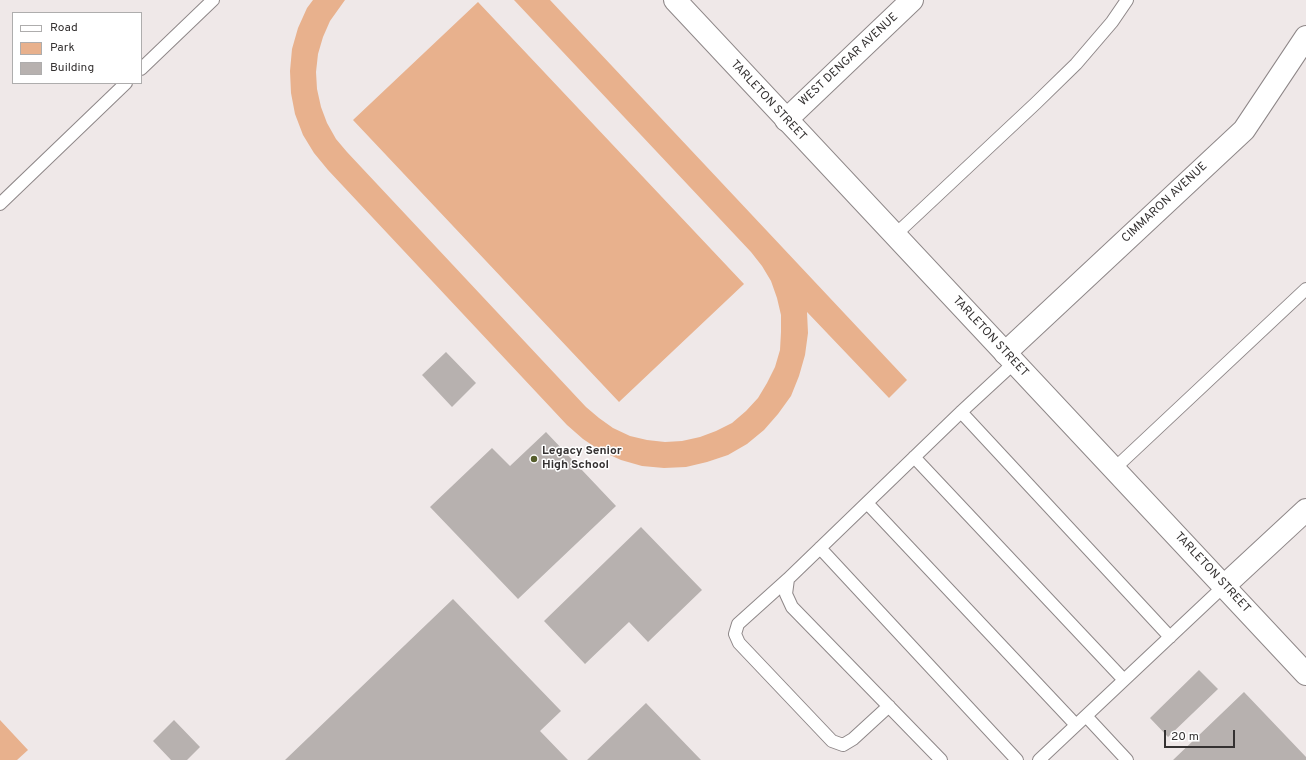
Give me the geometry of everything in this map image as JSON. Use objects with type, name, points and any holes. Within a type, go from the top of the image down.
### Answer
[{"type":"street","name":"TARLETON STREET","points":[[675,0],[1306,674]]},
{"type":"street","name":"WEST DENGAR AVENUE","points":[[786,120],[912,0]]},
{"type":"street","name":"CIMMARON AVENUE","points":[[1009,358],[1244,130],[1306,37]]},
{"type":"street","points":[[1224,586],[1306,510]]},
{"type":"lane","points":[[142,68],[213,0]]},
{"type":"lane","points":[[894,235],[1076,64],[1112,22],[1127,0]]},
{"type":"lane","points":[[0,204],[125,84]]},
{"type":"lane","points":[[1114,468],[1306,288]]},
{"type":"lane","points":[[889,706],[853,739],[843,745],[832,741],[739,643],[735,634],[738,624],[788,579],[961,412],[1009,358]]},
{"type":"lane","points":[[961,412],[1170,637]]},
{"type":"lane","points":[[914,457],[1124,680]]},
{"type":"lane","points":[[867,503],[1076,725]]},
{"type":"lane","points":[[820,548],[1017,760]]},
{"type":"lane","points":[[788,579],[786,594],[792,606],[941,760]]},
{"type":"lane","points":[[1039,760],[1224,586]]},
{"type":"lane","points":[[1086,716],[1127,760]]},
{"type":"green space","points":[[313,0],[345,0],[330,21],[323,37],[318,54],[316,72],[317,89],[321,107],[327,123],[336,139],[586,407],[613,428],[630,436],[665,442],[682,441],[700,437],[732,423],[758,398],[775,367],[780,350],[781,315],[771,281],[751,252],[514,0],[550,0],[907,380],[889,398],[807,312],[808,333],[805,355],[791,396],[764,430],[747,444],[728,455],[686,467],[664,468],[642,466],[621,460],[601,451],[583,439],[567,425],[328,170],[314,153],[303,135],[295,114],[291,93],[290,71],[292,49],[298,28],[307,8]]},
{"type":"green space","points":[[478,2],[744,284],[619,402],[353,120]]},
{"type":"green space","points":[[0,720],[28,750],[17,760],[0,760]]},
{"type":"building","points":[[446,352],[476,383],[452,407],[422,375]]},
{"type":"building","points":[[546,432],[616,506],[518,599],[430,507],[492,448],[510,466]]},
{"type":"building","points":[[641,527],[702,590],[648,642],[629,622],[585,664],[544,621]]},
{"type":"building","points":[[453,599],[561,711],[540,731],[568,760],[285,760]]},
{"type":"building","points":[[1199,670],[1218,689],[1168,737],[1150,718]]},
{"type":"building","points":[[1244,692],[1306,757],[1306,760],[1173,760]]},
{"type":"building","points":[[646,703],[701,760],[587,760]]},
{"type":"building","points":[[174,720],[200,747],[187,760],[171,760],[153,741]]},
{"type":"place","name":"Legacy Senior High School","points":[[534,459]]}]
